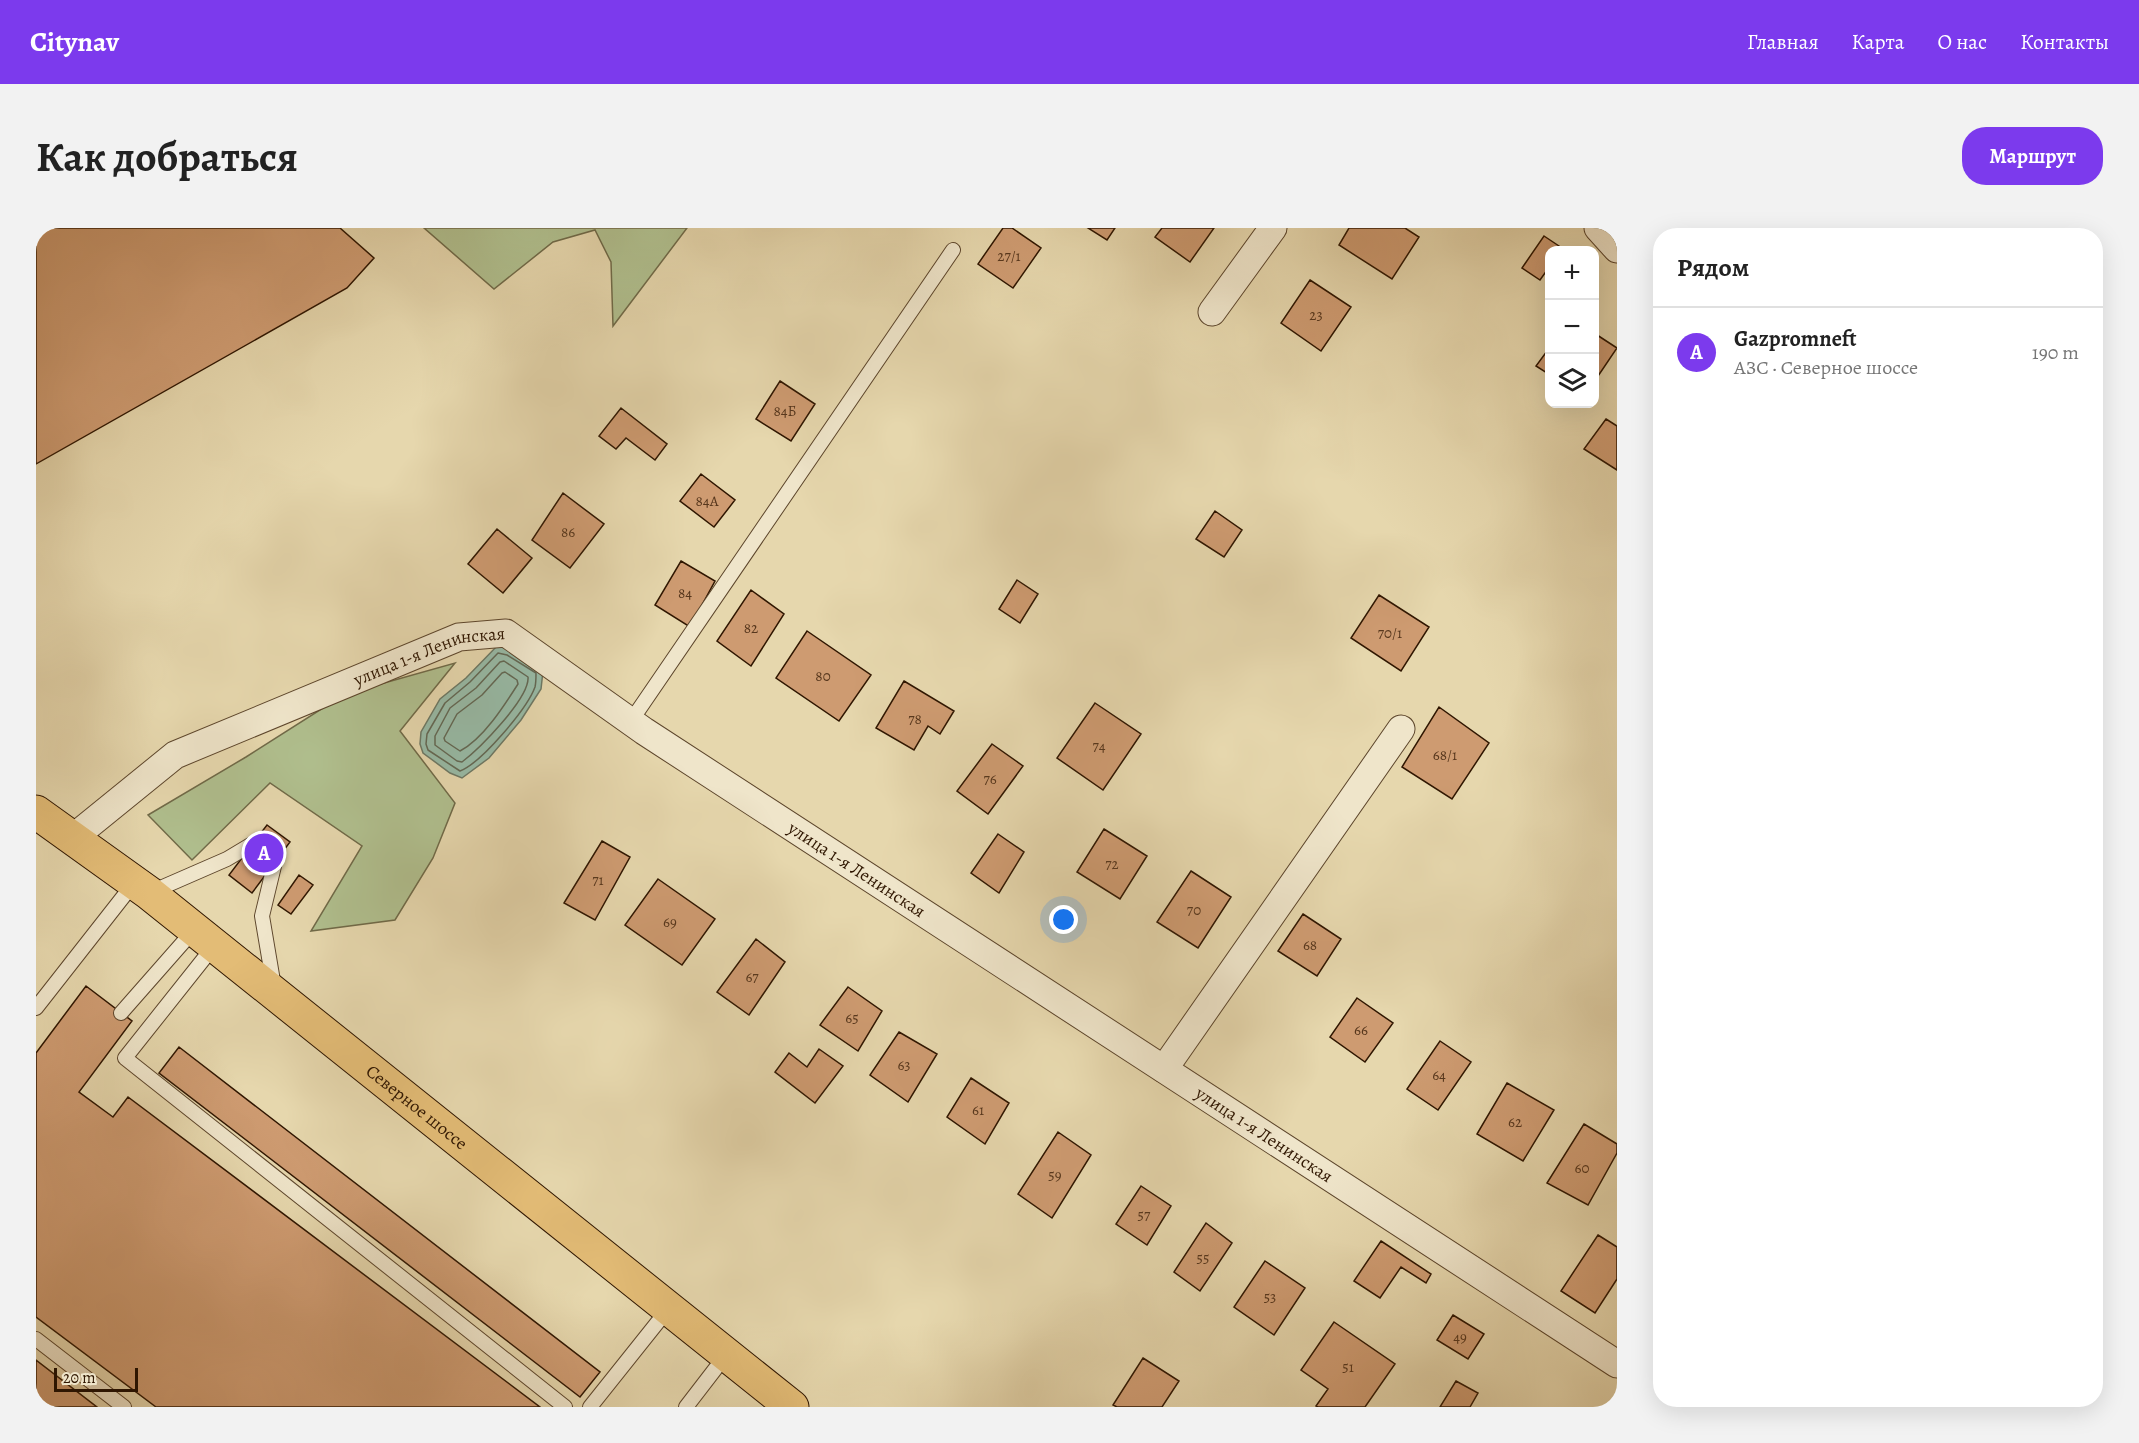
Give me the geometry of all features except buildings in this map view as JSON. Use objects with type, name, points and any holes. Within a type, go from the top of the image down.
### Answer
[{"type":"main road","name":"Северное шоссе","points":[[36,812],[74,837],[142,888],[792,1407]]},
{"type":"street","points":[[1212,312],[1273,228]]},
{"type":"street","points":[[1598,228],[1617,249]]},
{"type":"street","name":"улица 1-я Ленинская","points":[[74,837],[175,755],[459,637],[506,633],[631,721],[1617,1364]]},
{"type":"street","points":[[1164,1069],[1401,729]]},
{"type":"lane","points":[[631,721],[953,250]]},
{"type":"lane","points":[[36,1008],[142,888],[226,859],[252,844],[275,862],[261,916],[276,995]]},
{"type":"lane","points":[[121,1013],[204,938]]},
{"type":"lane","points":[[204,938],[124,1058],[565,1407]]},
{"type":"lane","points":[[590,1407],[669,1308]]},
{"type":"lane","points":[[36,1339],[124,1407]]},
{"type":"lane","points":[[686,1407],[726,1355]]},
{"type":"shaded area","points":[[424,228],[687,228],[613,326],[611,262],[595,230],[553,242],[494,289]]},
{"type":"shaded area","points":[[455,663],[400,731],[455,803],[433,858],[395,920],[311,931],[362,846],[270,783],[192,860],[148,815],[246,757],[345,694]]},
{"type":"water","points":[[497,646],[509,649],[543,671],[541,689],[521,720],[489,758],[462,778],[450,773],[423,753],[420,744],[421,732],[440,699],[466,678]]},
{"type":"place","name":"Gazpromneft","points":[[264,853]]}]
